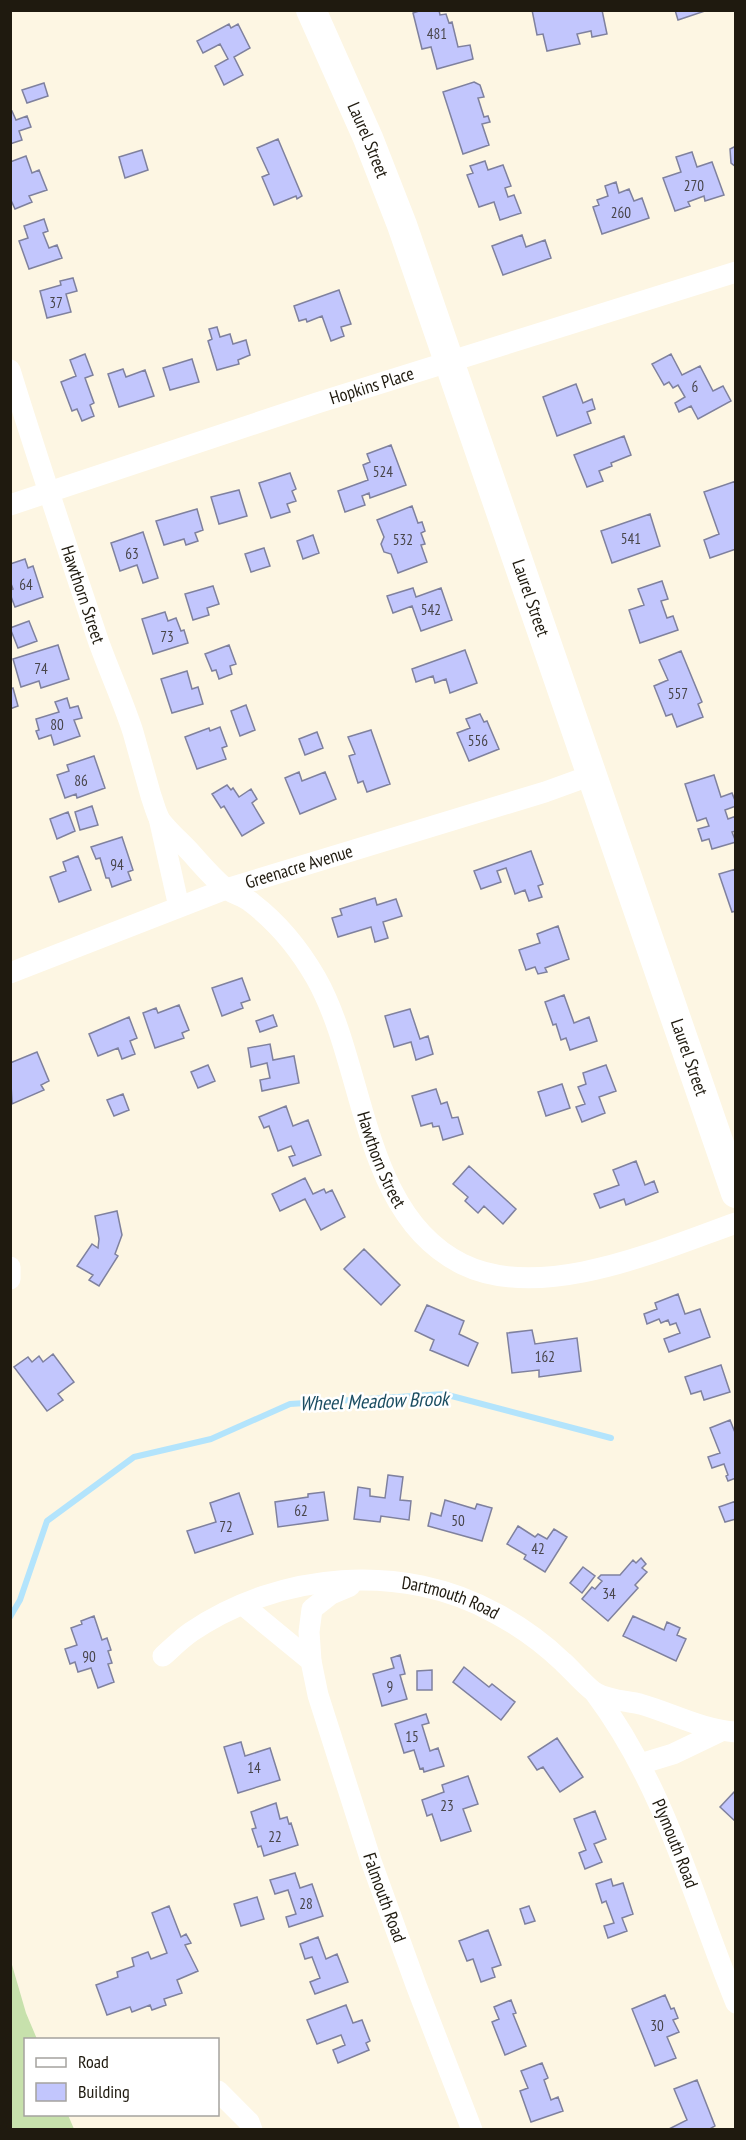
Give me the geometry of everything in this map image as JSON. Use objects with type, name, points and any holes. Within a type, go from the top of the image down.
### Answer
[{"type":"street","name":"Laurel Street","points":[[311,10],[368,138],[402,225],[735,1193]]},
{"type":"street","name":"Hopkins Place","points":[[10,505],[449,361],[735,272]]},
{"type":"street","name":"Hawthorn Street","points":[[10,370],[48,492],[132,732],[158,818],[179,907]]},
{"type":"street","name":"Greenacre Avenue","points":[[10,973],[226,890],[545,792],[592,775]]},
{"type":"street","name":"Hawthorn Street","points":[[158,818],[226,890],[247,899],[276,924],[315,976],[340,1036],[380,1162],[392,1189],[411,1221],[423,1235],[450,1257],[479,1270],[508,1276],[565,1276],[633,1260],[735,1223]]},
{"type":"street","points":[[10,1267],[10,1279]]},
{"type":"street","name":"Falmouth Road","points":[[372,1581],[338,1590],[324,1598],[312,1609],[309,1624],[311,1661],[318,1695],[371,1861],[472,2130]]},
{"type":"street","name":"Dartmouth Road","points":[[163,1656],[189,1633],[206,1623],[243,1605],[283,1590],[326,1582],[390,1581],[442,1590],[489,1610],[545,1647],[595,1693],[728,1731]]},
{"type":"street","points":[[243,1605],[311,1661]]},
{"type":"street","name":"Plymouth Road","points":[[595,1693],[640,1764],[663,1811],[735,2003]]},
{"type":"street","name":"Dartmouth Road","points":[[640,1764],[673,1754],[728,1731]]},
{"type":"street","points":[[219,2092],[249,2122],[252,2130]]},
{"type":"green space","points":[[10,1958],[26,2013],[37,2038],[24,2038],[24,2116],[68,2116],[74,2129],[11,2129]]},
{"type":"building","points":[[422,10],[439,10],[440,15],[446,14],[449,23],[452,22],[458,47],[470,45],[473,59],[437,69],[431,47],[422,49],[413,13]]},
{"type":"building","points":[[532,10],[602,10],[607,34],[592,37],[591,31],[577,34],[580,44],[547,51],[543,34],[537,35]]},
{"type":"building","points":[[675,10],[705,10],[705,11],[678,20]]},
{"type":"building","points":[[229,24],[231,28],[238,24],[250,48],[234,57],[243,75],[224,85],[215,66],[228,59],[220,44],[203,53],[197,41]]},
{"type":"building","points":[[474,82],[480,85],[484,97],[478,98],[484,117],[488,116],[490,122],[482,124],[489,145],[463,154],[443,92]]},
{"type":"building","points":[[44,83],[48,96],[27,103],[22,90]]},
{"type":"building","points":[[12,111],[16,120],[27,116],[31,127],[19,131],[22,140],[10,144],[10,112]]},
{"type":"building","points":[[278,139],[302,196],[297,199],[296,196],[274,205],[262,177],[269,174],[257,148]]},
{"type":"building","points":[[736,146],[736,167],[731,163],[730,149]]},
{"type":"building","points":[[142,150],[148,170],[125,178],[119,157]]},
{"type":"building","points":[[692,152],[697,167],[712,162],[724,195],[705,201],[704,196],[688,202],[690,206],[675,211],[663,178],[681,172],[676,157]]},
{"type":"building","points":[[26,156],[32,173],[39,170],[47,190],[29,196],[32,202],[15,209],[10,198],[10,162]]},
{"type":"building","points":[[485,161],[488,170],[503,165],[511,186],[505,188],[508,197],[514,195],[521,213],[500,220],[494,202],[479,207],[467,175],[473,173],[470,166]]},
{"type":"building","points":[[616,182],[619,193],[629,189],[634,201],[642,198],[649,218],[602,234],[593,207],[599,205],[597,200],[608,196],[605,186]]},
{"type":"building","points":[[44,219],[48,231],[43,233],[49,248],[57,245],[62,258],[29,269],[19,241],[28,238],[24,226]]},
{"type":"building","points":[[522,235],[526,247],[545,240],[551,258],[503,275],[492,246]]},
{"type":"building","points":[[73,278],[77,291],[66,294],[71,312],[47,318],[40,291],[61,285],[60,281]]},
{"type":"building","points":[[339,290],[351,324],[341,327],[344,336],[331,341],[322,316],[307,322],[306,319],[299,321],[294,306]]},
{"type":"building","points":[[217,327],[220,337],[230,334],[233,344],[246,340],[250,355],[238,360],[239,364],[217,370],[208,341],[212,339],[209,329]]},
{"type":"building","points":[[85,354],[93,375],[85,378],[94,403],[90,405],[94,416],[82,421],[77,409],[72,411],[61,382],[76,376],[70,360]]},
{"type":"building","points":[[671,354],[682,375],[700,366],[713,391],[723,386],[731,401],[698,419],[691,406],[679,412],[675,403],[685,397],[678,385],[673,388],[669,382],[664,385],[652,364]]},
{"type":"building","points":[[192,359],[199,382],[170,390],[163,368]]},
{"type":"building","points":[[123,369],[126,377],[145,370],[154,396],[119,407],[108,374]]},
{"type":"building","points":[[576,384],[583,403],[592,399],[595,409],[587,412],[591,423],[557,436],[543,397]]},
{"type":"building","points":[[624,436],[631,455],[599,471],[603,481],[587,487],[574,455]]},
{"type":"building","points":[[391,445],[406,485],[370,498],[369,493],[362,496],[365,505],[345,512],[338,491],[368,480],[363,465],[370,462],[367,454]]},
{"type":"building","points":[[290,473],[296,489],[292,491],[296,501],[287,504],[290,512],[271,518],[259,483]]},
{"type":"building","points":[[736,481],[736,549],[710,558],[704,540],[719,534],[704,492]]},
{"type":"building","points":[[239,490],[247,516],[219,524],[211,497]]},
{"type":"building","points":[[412,506],[418,523],[422,522],[425,531],[421,533],[425,544],[421,545],[427,562],[398,573],[391,554],[384,552],[381,544],[384,537],[377,520]]},
{"type":"building","points":[[197,509],[203,530],[195,533],[198,541],[186,545],[184,539],[164,545],[156,521]]},
{"type":"building","points":[[650,514],[660,546],[612,563],[601,531]]},
{"type":"building","points":[[143,532],[158,578],[143,583],[137,565],[120,571],[111,543]]},
{"type":"building","points":[[313,535],[319,553],[303,559],[297,541]]},
{"type":"building","points":[[264,548],[270,566],[251,572],[245,554]]},
{"type":"building","points":[[25,559],[28,568],[33,566],[43,597],[15,607],[10,594],[10,590],[13,589],[10,581],[10,564]]},
{"type":"building","points":[[662,581],[668,599],[661,601],[667,618],[673,616],[678,630],[640,643],[629,610],[644,605],[638,589]]},
{"type":"building","points":[[213,586],[219,604],[207,608],[209,615],[193,620],[185,594]]},
{"type":"building","points":[[413,588],[416,597],[441,588],[452,620],[421,631],[412,606],[393,613],[387,596]]},
{"type":"building","points":[[165,612],[168,621],[176,618],[181,631],[184,630],[188,643],[153,654],[142,619]]},
{"type":"building","points":[[29,621],[37,641],[18,648],[10,628]]},
{"type":"building","points":[[58,645],[69,679],[41,688],[39,681],[21,687],[13,659]]},
{"type":"building","points":[[229,645],[236,664],[230,666],[232,674],[219,679],[216,670],[212,671],[205,654]]},
{"type":"building","points":[[465,650],[477,683],[450,693],[446,679],[435,683],[433,676],[416,682],[412,669]]},
{"type":"building","points":[[681,651],[702,702],[698,704],[703,717],[677,727],[672,714],[666,716],[654,686],[668,680],[659,660]]},
{"type":"building","points":[[187,671],[192,689],[198,687],[203,704],[172,713],[161,679]]},
{"type":"building","points":[[13,688],[18,706],[10,709],[10,689]]},
{"type":"building","points":[[67,698],[70,708],[78,706],[82,718],[74,720],[80,736],[54,745],[51,735],[39,739],[36,719],[59,712],[55,702]]},
{"type":"building","points":[[246,705],[255,730],[240,736],[231,711]]},
{"type":"building","points":[[480,714],[484,722],[487,721],[499,749],[469,761],[457,733],[470,728],[466,719]]},
{"type":"building","points":[[220,727],[227,746],[222,748],[226,759],[197,769],[185,737],[209,728],[210,731]]},
{"type":"building","points":[[371,730],[390,784],[367,792],[363,781],[358,783],[349,756],[355,754],[348,737]]},
{"type":"building","points":[[317,732],[323,748],[305,755],[299,739]]},
{"type":"building","points":[[94,756],[105,788],[77,798],[76,794],[65,798],[57,775],[69,771],[67,765]]},
{"type":"building","points":[[299,772],[302,781],[325,772],[336,799],[300,814],[285,778]]},
{"type":"building","points":[[714,775],[721,797],[732,793],[736,803],[736,806],[725,810],[728,819],[736,816],[736,831],[732,832],[736,842],[712,849],[709,839],[702,841],[698,829],[709,826],[706,818],[697,821],[685,784]]},
{"type":"building","points":[[227,785],[231,790],[233,788],[239,797],[251,789],[257,799],[252,803],[264,823],[242,836],[224,806],[221,808],[212,794]]},
{"type":"building","points":[[92,806],[98,825],[80,830],[75,812]]},
{"type":"building","points":[[68,812],[75,831],[57,839],[50,819]]},
{"type":"building","points":[[122,837],[133,870],[128,872],[131,880],[112,887],[109,878],[106,878],[100,858],[96,859],[91,847]]},
{"type":"building","points":[[531,851],[543,884],[538,886],[542,897],[529,901],[525,890],[515,894],[506,868],[497,871],[501,882],[481,889],[474,871]]},
{"type":"building","points":[[78,856],[91,890],[59,902],[50,877],[66,871],[63,862]]},
{"type":"building","points":[[736,869],[736,911],[732,912],[719,874]]},
{"type":"building","points":[[375,898],[377,905],[396,899],[402,916],[383,922],[388,938],[375,942],[371,927],[338,937],[332,918],[342,915],[340,909]]},
{"type":"building","points":[[558,926],[569,959],[545,968],[547,972],[538,974],[535,967],[526,970],[519,950],[540,943],[537,934]]},
{"type":"building","points":[[242,978],[250,1000],[241,1003],[243,1008],[222,1016],[212,988]]},
{"type":"building","points":[[564,995],[574,1023],[589,1017],[597,1041],[570,1050],[566,1038],[561,1040],[545,1002]]},
{"type":"building","points":[[179,1005],[189,1030],[182,1033],[184,1038],[155,1048],[143,1013],[156,1008],[158,1013]]},
{"type":"building","points":[[410,1009],[420,1039],[428,1036],[433,1054],[416,1060],[411,1042],[394,1047],[385,1016]]},
{"type":"building","points":[[273,1015],[277,1026],[260,1032],[256,1021]]},
{"type":"building","points":[[129,1017],[137,1038],[130,1041],[135,1054],[122,1059],[118,1048],[98,1056],[89,1034]]},
{"type":"building","points":[[270,1044],[273,1060],[294,1056],[299,1083],[262,1091],[260,1080],[270,1078],[267,1063],[251,1067],[248,1048]]},
{"type":"building","points":[[37,1052],[49,1081],[41,1085],[44,1090],[12,1104],[10,1063]]},
{"type":"building","points":[[208,1065],[215,1081],[198,1088],[191,1072]]},
{"type":"building","points":[[606,1065],[616,1091],[599,1097],[605,1113],[582,1122],[576,1107],[585,1104],[578,1087],[586,1084],[583,1073]]},
{"type":"building","points":[[562,1084],[570,1108],[546,1116],[538,1092]]},
{"type":"building","points":[[436,1089],[441,1104],[447,1102],[452,1118],[458,1117],[463,1134],[443,1140],[439,1126],[433,1127],[432,1123],[421,1126],[412,1096]]},
{"type":"building","points":[[123,1094],[129,1110],[114,1116],[107,1100]]},
{"type":"building","points":[[286,1106],[293,1126],[308,1120],[321,1155],[293,1166],[289,1157],[295,1155],[291,1146],[278,1151],[269,1126],[264,1128],[259,1117]]},
{"type":"building","points":[[636,1161],[645,1185],[654,1181],[658,1192],[626,1205],[624,1199],[600,1208],[594,1194],[619,1185],[613,1170]]},
{"type":"building","points":[[469,1166],[516,1209],[503,1224],[484,1206],[478,1213],[465,1201],[468,1197],[453,1184]]},
{"type":"building","points":[[305,1178],[313,1194],[324,1189],[326,1193],[332,1190],[345,1217],[321,1230],[305,1199],[280,1211],[272,1194]]},
{"type":"building","points":[[117,1211],[122,1235],[115,1254],[118,1256],[99,1286],[89,1280],[93,1275],[77,1266],[92,1244],[98,1248],[99,1239],[95,1216]]},
{"type":"building","points":[[364,1249],[400,1285],[381,1305],[344,1269]]},
{"type":"building","points":[[678,1294],[685,1314],[700,1309],[710,1337],[669,1352],[664,1339],[680,1333],[676,1323],[670,1325],[668,1320],[661,1323],[659,1319],[647,1324],[644,1314],[657,1309],[655,1303]]},
{"type":"building","points":[[427,1305],[464,1321],[459,1334],[478,1343],[468,1366],[430,1350],[434,1340],[415,1331]]},
{"type":"building","points":[[532,1330],[535,1344],[577,1338],[581,1371],[539,1377],[539,1370],[512,1373],[507,1333]]},
{"type":"building","points":[[53,1354],[74,1382],[58,1394],[63,1400],[47,1411],[14,1367],[28,1357],[32,1362],[39,1356],[43,1362]]},
{"type":"building","points":[[721,1365],[730,1392],[704,1400],[701,1391],[691,1394],[685,1377]]},
{"type":"building","points":[[730,1420],[736,1435],[736,1478],[728,1481],[724,1464],[712,1468],[708,1457],[720,1453],[710,1428]]},
{"type":"building","points":[[388,1475],[403,1477],[400,1500],[411,1501],[409,1520],[381,1516],[380,1522],[354,1519],[358,1487],[370,1489],[370,1496],[385,1498]]},
{"type":"building","points":[[324,1492],[328,1520],[278,1527],[275,1502]]},
{"type":"building","points":[[239,1493],[253,1534],[195,1553],[187,1531],[216,1522],[210,1503]]},
{"type":"building","points":[[445,1500],[475,1509],[477,1504],[492,1508],[482,1541],[428,1526],[431,1513],[441,1516]]},
{"type":"building","points":[[736,1501],[736,1519],[725,1522],[719,1507]]},
{"type":"building","points":[[518,1526],[535,1537],[538,1534],[547,1539],[554,1529],[567,1537],[545,1572],[524,1559],[526,1555],[507,1544]]},
{"type":"building","points":[[641,1558],[646,1564],[642,1568],[647,1572],[635,1585],[638,1588],[608,1621],[582,1599],[592,1587],[595,1589],[602,1581],[598,1578],[601,1575],[620,1575],[633,1560],[636,1563]]},
{"type":"building","points":[[583,1567],[595,1576],[582,1593],[570,1583]]},
{"type":"building","points":[[94,1616],[102,1640],[107,1638],[111,1650],[108,1651],[112,1663],[108,1664],[114,1682],[98,1688],[91,1668],[78,1672],[75,1662],[70,1664],[65,1649],[77,1645],[71,1628]]},
{"type":"building","points":[[633,1616],[664,1630],[667,1622],[680,1628],[677,1635],[686,1639],[676,1661],[623,1636]]},
{"type":"building","points":[[400,1655],[405,1674],[400,1675],[407,1699],[382,1706],[373,1674],[394,1668],[391,1658]]},
{"type":"building","points":[[464,1667],[489,1687],[492,1684],[515,1702],[501,1720],[453,1682]]},
{"type":"building","points":[[432,1670],[432,1690],[417,1690],[417,1671]]},
{"type":"building","points":[[426,1714],[429,1723],[422,1725],[430,1751],[438,1748],[444,1766],[424,1772],[423,1768],[420,1769],[414,1750],[404,1753],[395,1724]]},
{"type":"building","points":[[557,1738],[583,1777],[560,1792],[543,1767],[537,1770],[528,1757]]},
{"type":"building","points":[[241,1742],[245,1756],[270,1748],[280,1780],[238,1793],[224,1747]]},
{"type":"building","points":[[468,1776],[478,1804],[463,1809],[471,1831],[441,1841],[432,1814],[427,1816],[422,1800],[444,1792],[442,1785]]},
{"type":"building","points":[[736,1790],[736,1822],[720,1807]]},
{"type":"building","points":[[276,1803],[280,1819],[287,1817],[289,1824],[291,1823],[298,1845],[264,1856],[261,1846],[258,1847],[252,1829],[256,1828],[251,1812]]},
{"type":"building","points":[[595,1811],[606,1839],[594,1844],[602,1862],[585,1869],[579,1853],[586,1850],[574,1819]]},
{"type":"building","points":[[295,1873],[300,1888],[312,1884],[323,1916],[289,1927],[286,1917],[296,1914],[288,1890],[275,1894],[270,1880]]},
{"type":"building","points":[[611,1879],[613,1886],[623,1883],[633,1914],[622,1918],[627,1931],[608,1938],[604,1926],[614,1923],[606,1901],[602,1903],[596,1884]]},
{"type":"building","points":[[257,1897],[264,1919],[241,1926],[234,1904]]},
{"type":"building","points":[[169,1906],[181,1937],[186,1934],[191,1943],[185,1945],[198,1971],[177,1980],[182,1993],[164,1999],[166,2005],[152,2010],[150,2005],[132,2012],[130,2007],[107,2015],[96,1985],[118,1977],[117,1972],[134,1966],[132,1958],[148,1952],[151,1959],[167,1953],[152,1913]]},
{"type":"building","points":[[529,1906],[535,1921],[525,1924],[520,1909]]},
{"type":"building","points":[[488,1930],[501,1965],[492,1968],[495,1977],[481,1982],[473,1959],[467,1961],[459,1941]]},
{"type":"building","points":[[318,1937],[326,1959],[337,1954],[348,1982],[315,1994],[310,1982],[320,1978],[312,1957],[305,1959],[300,1944]]},
{"type":"building","points":[[665,1995],[678,2018],[673,2020],[679,2032],[667,2037],[676,2058],[655,2066],[632,2009]]},
{"type":"building","points":[[511,2000],[516,2013],[513,2014],[526,2046],[505,2055],[492,2022],[499,2019],[494,2007]]},
{"type":"building","points":[[346,2005],[353,2023],[362,2020],[370,2041],[366,2043],[369,2050],[338,2063],[333,2050],[345,2045],[341,2035],[317,2044],[307,2020]]},
{"type":"building","points":[[542,2063],[548,2078],[544,2080],[551,2100],[558,2097],[563,2111],[531,2122],[520,2091],[528,2088],[521,2071]]},
{"type":"building","points":[[697,2080],[715,2126],[708,2130],[667,2130],[687,2120],[674,2089]]},
{"type":"waterway","name":"Wheel Meadow Brook","points":[[10,1617],[20,1600],[47,1521],[134,1457],[211,1439],[290,1404],[444,1394],[611,1438]]}]
